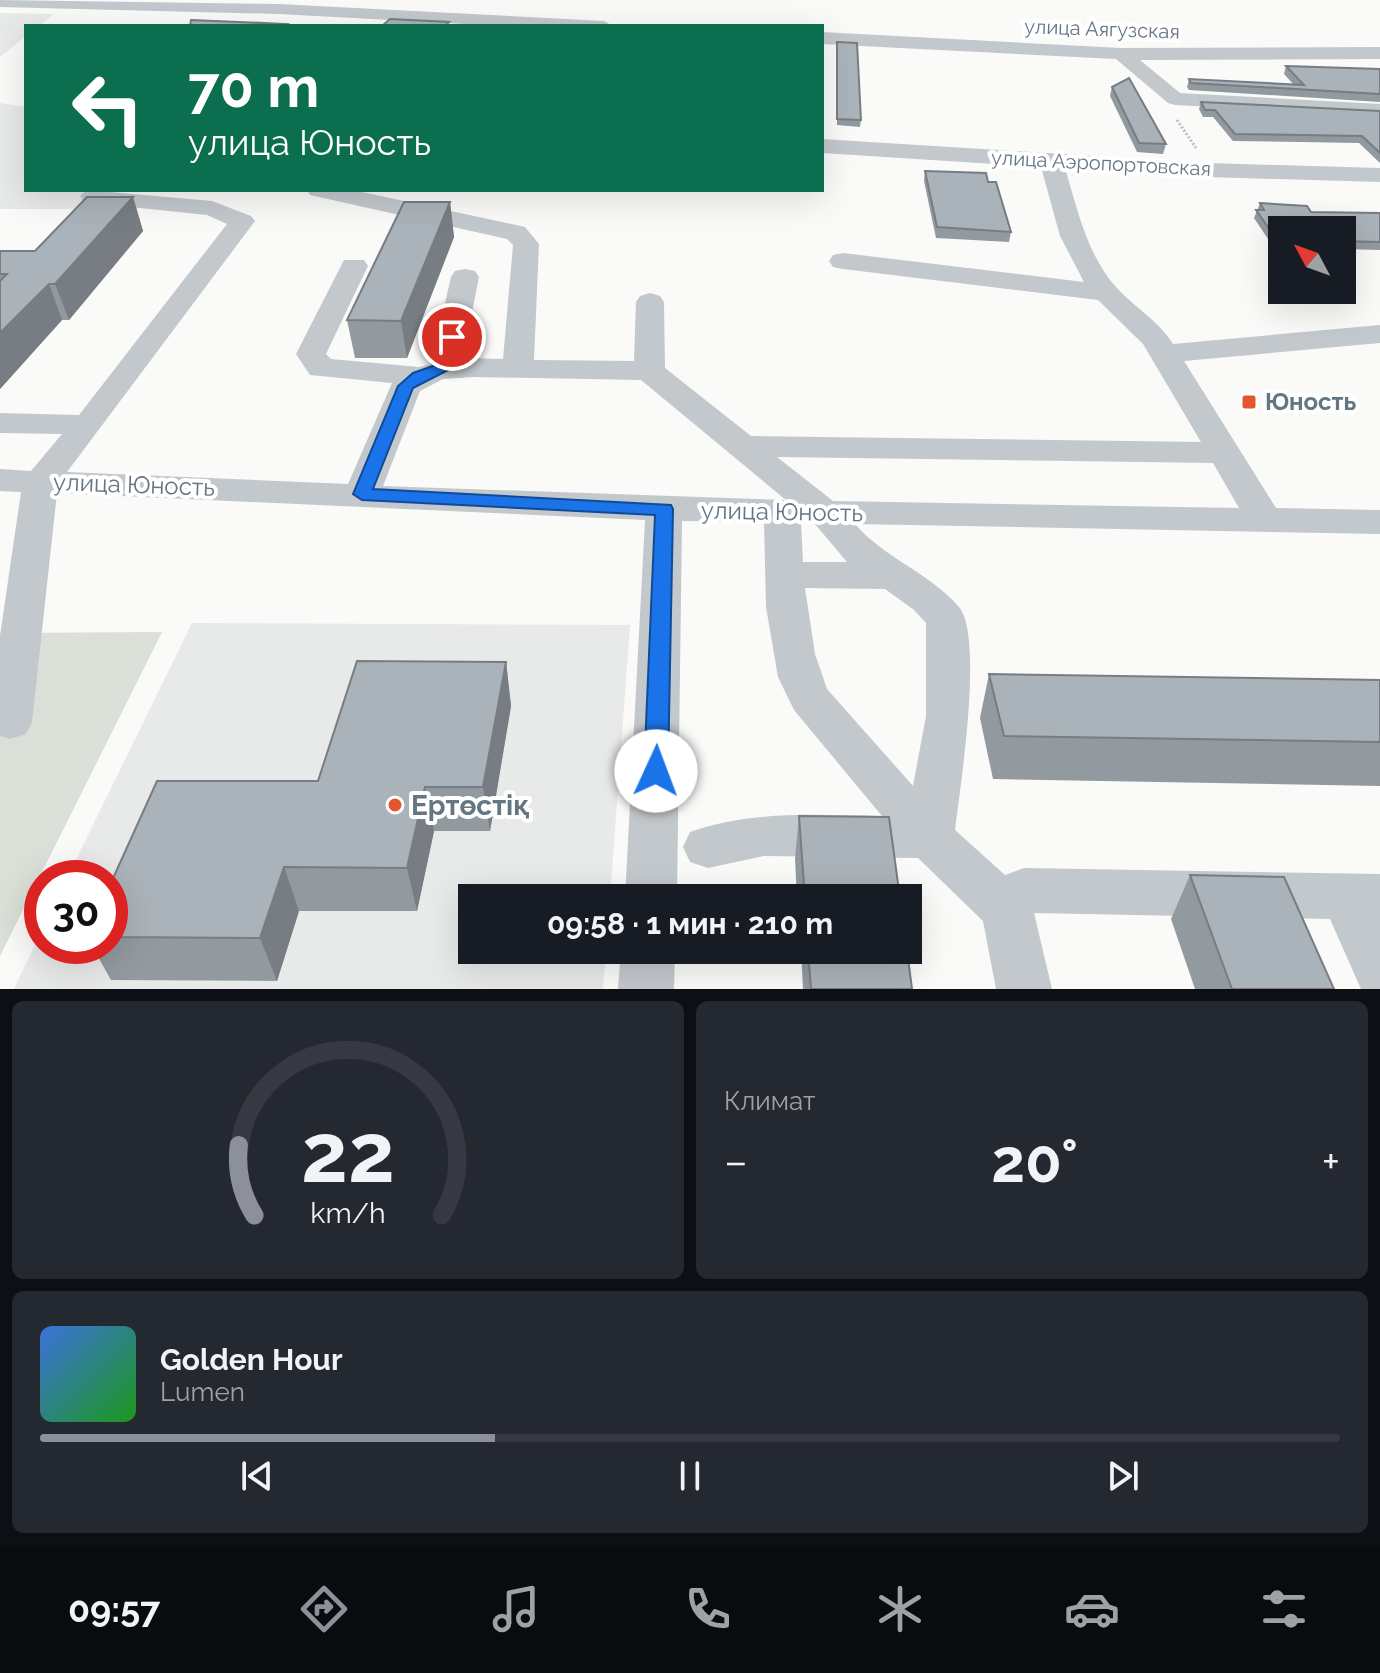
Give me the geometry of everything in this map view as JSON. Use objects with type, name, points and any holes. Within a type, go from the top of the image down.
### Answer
[{"type":"street","points":[[0,2],[279,9],[566,24]]},
{"type":"street","points":[[118,24],[142,6]]},
{"type":"street","name":"улица Аягузская","points":[[824,38],[1121,54],[1380,53]]},
{"type":"street","points":[[1121,54],[1175,99],[1380,110]]},
{"type":"street","name":"улица Аэропортовская","points":[[824,146],[1207,170],[1380,175]]},
{"type":"street","points":[[1051,161],[1073,236],[1106,293],[1155,339],[1265,520]]},
{"type":"street","points":[[328,192],[516,233],[526,244],[518,369]]},
{"type":"street","points":[[40,482],[88,425],[242,221],[212,208],[92,196]]},
{"type":"street","points":[[843,261],[1106,293]]},
{"type":"street","points":[[354,266],[311,354],[321,368],[432,372],[518,369],[649,371],[825,513],[857,551],[928,600],[946,619],[948,716],[929,837]]},
{"type":"street","points":[[362,494],[406,386],[432,372],[465,277]]},
{"type":"street","points":[[649,371],[650,302]]},
{"type":"street","points":[[1165,354],[1380,334]]},
{"type":"street","points":[[0,423],[88,425]]},
{"type":"street","points":[[745,446],[1224,453]]},
{"type":"street","name":"улица Юность","points":[[0,480],[782,513],[1380,522]]},
{"type":"street","name":"улица Юность","points":[[10,722],[40,482]]},
{"type":"street","points":[[651,884],[664,509]]},
{"type":"street","points":[[782,513],[792,650],[800,680],[809,698],[929,837],[1007,910],[1024,989]]},
{"type":"street","points":[[787,575],[893,576]]},
{"type":"street","points":[[708,847],[764,835],[929,837]]},
{"type":"street","points":[[1024,890],[1363,896],[1380,971]]},
{"type":"street","points":[[646,989],[647,964]]},
{"type":"path","points":[[1175,99],[1169,107],[1207,170]]},
{"type":"shaded area","points":[[0,13],[54,14],[42,24],[24,24],[24,38],[0,57]]},
{"type":"shaded area","points":[[0,103],[24,107],[24,192],[115,192],[105,209],[0,209]]},
{"type":"shaded area","points":[[192,623],[630,625],[611,884],[458,884],[458,964],[605,964],[603,989],[14,989],[26,964],[128,964],[128,860],[76,860]]},
{"type":"shaded area","points":[[162,632],[48,860],[24,860],[24,908],[0,956],[0,633]]},
{"type":"building","points":[[390,19],[449,22],[447,24],[384,24]]},
{"type":"building","points":[[191,20],[287,24],[190,24]]},
{"type":"building","points":[[837,42],[857,43],[861,120],[837,119]]},
{"type":"building","points":[[1286,66],[1380,69],[1380,94],[1191,83],[1189,79],[1304,85]]},
{"type":"building","points":[[1129,78],[1166,144],[1139,143],[1112,87]]},
{"type":"building","points":[[1201,102],[1380,111],[1380,153],[1362,136],[1235,134],[1215,110],[1205,110]]},
{"type":"building","points":[[925,171],[986,173],[988,182],[996,182],[1011,232],[937,227]]},
{"type":"building","points":[[87,197],[133,197],[55,284],[49,284],[0,333],[0,281],[7,274],[0,274],[0,251],[35,251]]},
{"type":"building","points":[[404,202],[450,202],[401,321],[347,320]]},
{"type":"building","points":[[1260,203],[1307,206],[1311,212],[1380,213],[1380,242],[1356,241],[1356,216],[1268,216],[1268,227],[1256,210],[1264,210]]},
{"type":"building","points":[[357,661],[506,662],[483,787],[425,787],[407,868],[284,867],[260,938],[128,937],[128,860],[121,860],[157,781],[318,781]]},
{"type":"building","points":[[989,674],[1380,680],[1380,742],[1004,736]]},
{"type":"building","points":[[799,816],[889,817],[898,884],[804,884]]},
{"type":"building","points":[[1190,875],[1284,877],[1334,989],[1232,989]]},
{"type":"building","points":[[809,964],[909,964],[912,989],[811,989]]},
{"type":"place","name":"Юность","points":[[1249,402]]},
{"type":"place","name":"Ертөстіқ","points":[[395,805]]},
{"type":"route","points":[[452,337],[446,367],[419,376],[406,386],[362,494],[664,509],[656,771]]}]
